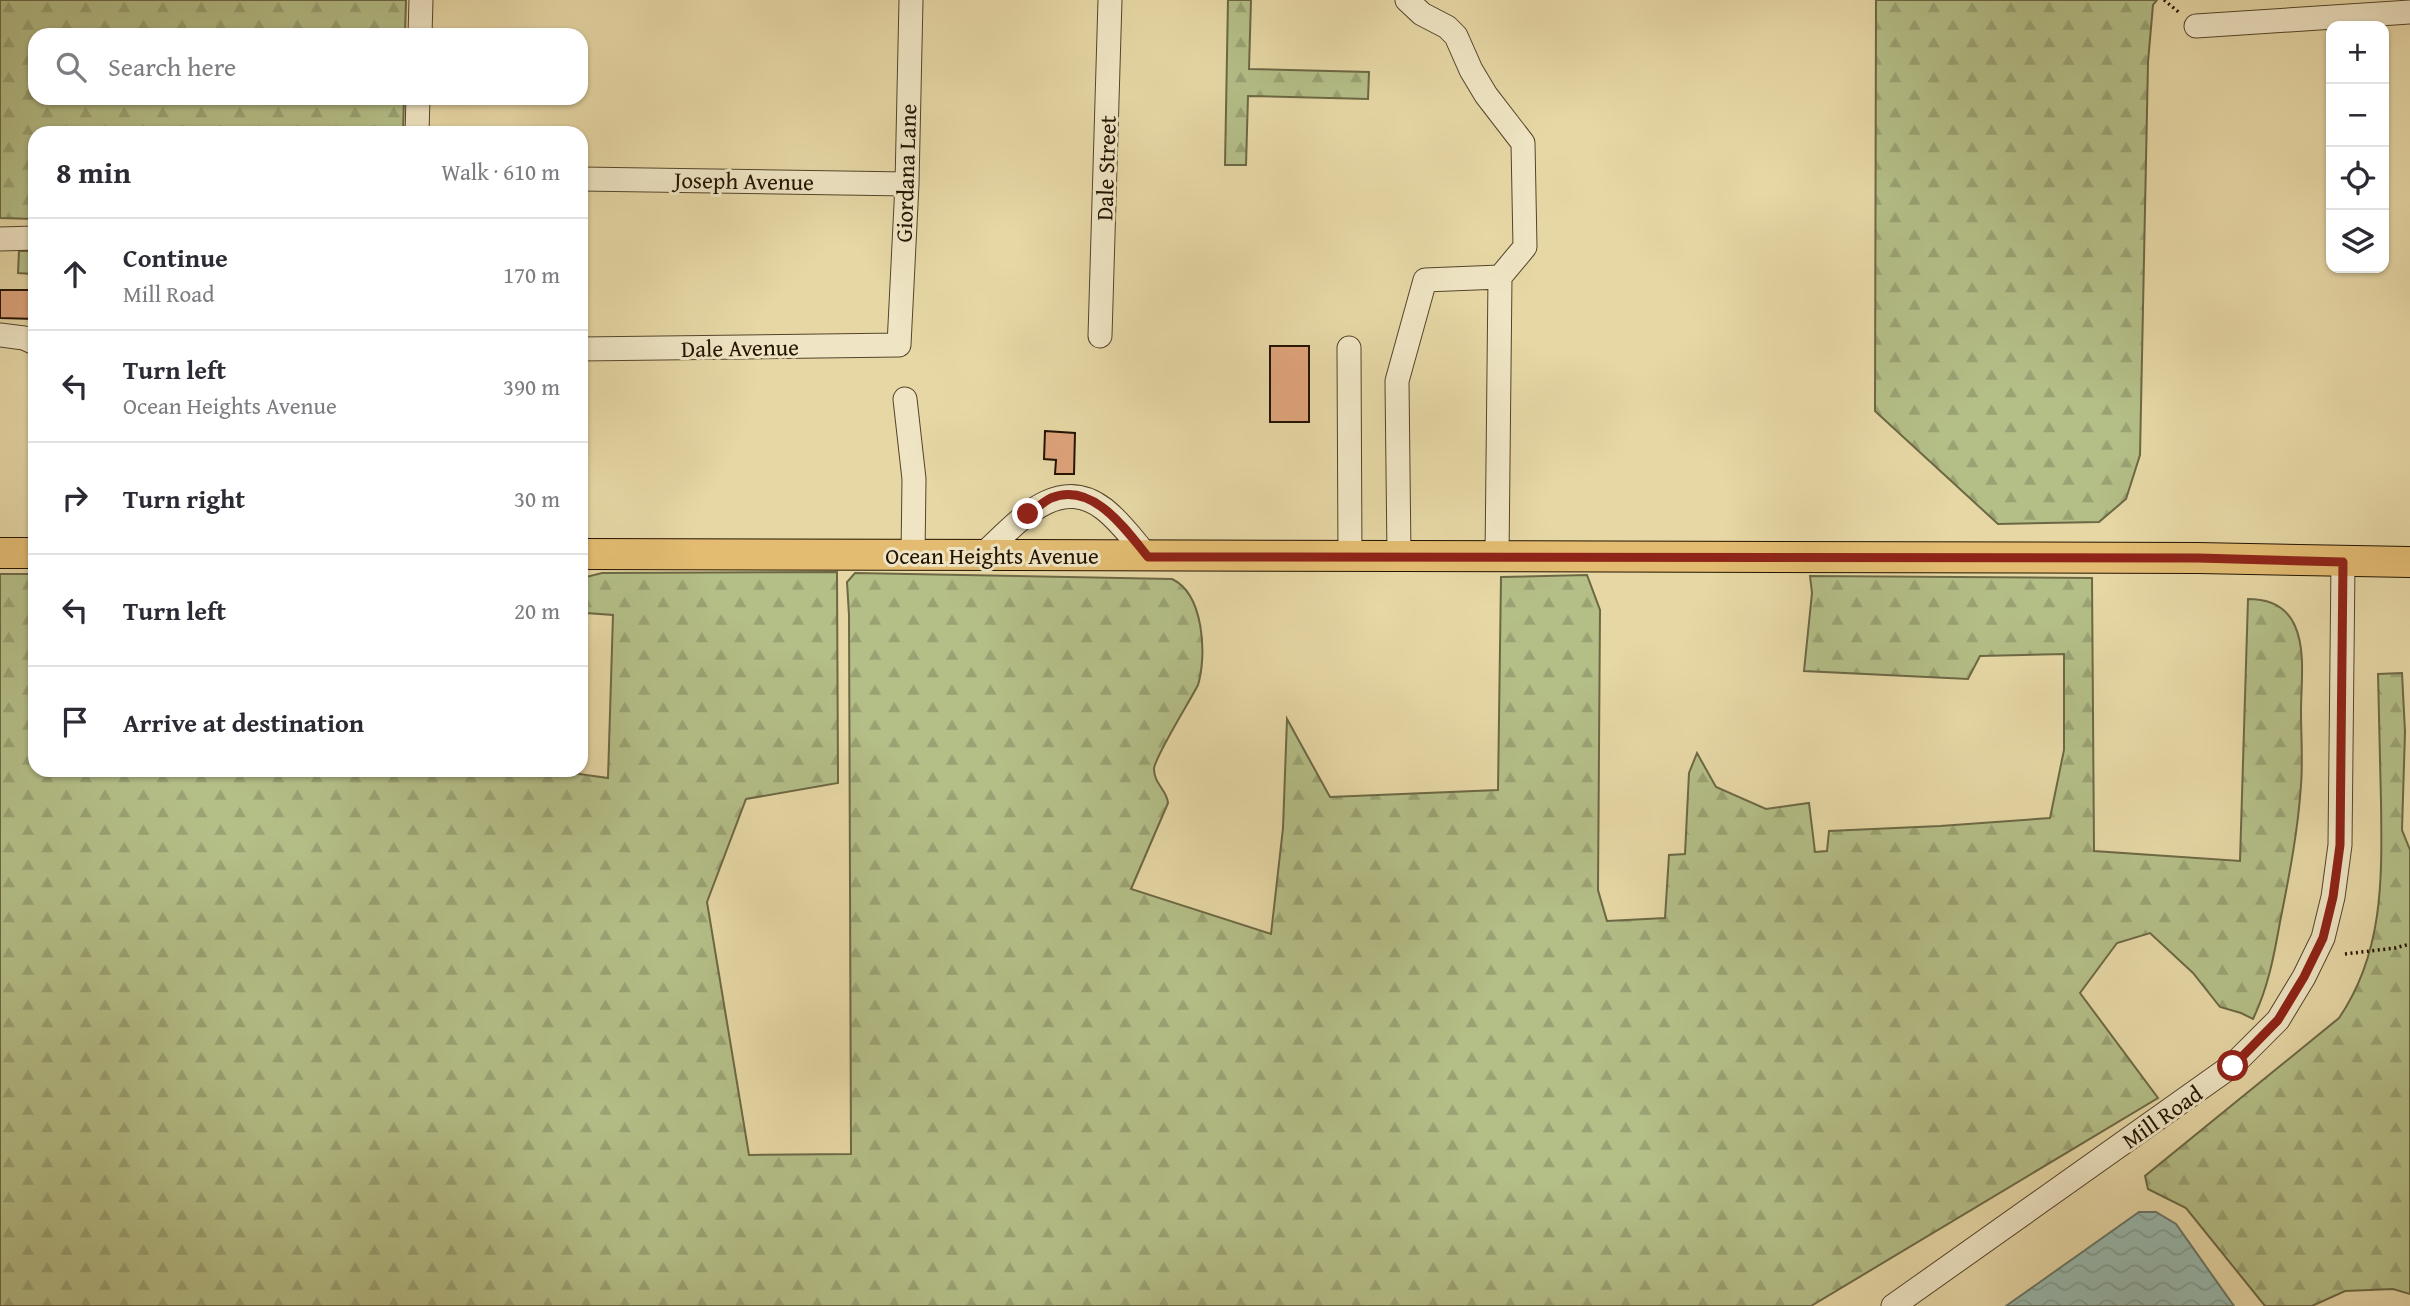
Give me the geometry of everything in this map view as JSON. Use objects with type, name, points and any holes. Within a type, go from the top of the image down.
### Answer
[{"type":"main road","points":[[0,553],[28,553]]},
{"type":"main road","name":"Ocean Heights Avenue","points":[[588,554],[2198,558],[2410,562]]},
{"type":"street","points":[[420,28],[421,0]]},
{"type":"street","name":"Giordana Lane","points":[[898,345],[911,0]]},
{"type":"street","name":"Dale Street","points":[[1100,336],[1110,0]]},
{"type":"street","points":[[1407,0],[1456,36],[1486,95],[1523,143],[1525,247],[1500,276],[1497,557]]},
{"type":"street","points":[[2196,26],[2410,12]]},
{"type":"street","points":[[416,126],[418,105]]},
{"type":"street","name":"Joseph Avenue","points":[[588,179],[906,184]]},
{"type":"street","points":[[0,239],[28,238]]},
{"type":"street","points":[[1399,556],[1397,381],[1425,280],[1500,276]]},
{"type":"street","points":[[0,335],[28,340]]},
{"type":"street","name":"Dale Avenue","points":[[588,349],[898,345]]},
{"type":"street","points":[[1349,348],[1350,557]]},
{"type":"street","points":[[905,399],[914,479],[913,556]]},
{"type":"street","points":[[981,556],[1044,502],[1059,496],[1072,496],[1085,498],[1106,510],[1148,557]]},
{"type":"street","name":"Mill Road","points":[[1893,1306],[2233,1066],[2278,1020],[2304,977],[2323,938],[2333,897],[2340,845],[2343,562]]},
{"type":"path","points":[[2345,954],[2410,944]]},
{"type":"green space","points":[[0,0],[406,0],[405,28],[28,28],[28,105],[404,105],[403,126],[28,126],[28,219],[0,218]]},
{"type":"green space","points":[[1228,0],[1251,0],[1249,69],[1369,72],[1368,99],[1248,96],[1246,165],[1225,165]]},
{"type":"green space","points":[[1876,0],[2157,0],[2153,5],[2148,62],[2140,455],[2126,499],[2099,522],[1998,524],[1875,411]]},
{"type":"green space","points":[[19,251],[28,251],[28,274],[18,273]]},
{"type":"green space","points":[[837,572],[838,783],[746,799],[707,902],[749,1155],[851,1154],[847,582],[855,573],[1172,579],[1183,587],[1197,611],[1202,642],[1201,672],[1198,685],[1166,741],[1154,769],[1168,803],[1131,889],[1271,934],[1283,828],[1287,719],[1330,797],[1498,790],[1501,577],[1587,575],[1600,610],[1598,890],[1607,921],[1665,918],[1669,855],[1685,854],[1689,773],[1697,753],[1716,787],[1766,809],[1809,803],[1815,852],[1827,851],[1829,831],[2050,818],[2064,750],[2064,654],[1980,656],[1968,679],[1804,671],[1812,593],[1810,576],[2092,578],[2094,851],[2240,861],[2248,599],[2263,600],[2281,608],[2291,619],[2301,646],[2302,668],[2300,802],[2293,854],[2267,984],[2253,1019],[2220,1007],[2193,973],[2150,933],[2117,943],[2080,993],[2158,1098],[1811,1306],[0,1306],[0,574],[28,574],[28,777],[588,775],[608,778],[613,615],[588,613],[588,576],[602,573]]},
{"type":"green space","points":[[2402,673],[2405,732],[2402,830],[2410,850],[2410,1294],[2393,1289],[2345,1291],[2312,1306],[2265,1306],[2186,1208],[2148,1189],[2145,1176],[2339,1018],[2354,993],[2372,941],[2380,886],[2378,674]]},
{"type":"water","points":[[2139,1212],[2156,1212],[2176,1224],[2234,1306],[2006,1306]]},
{"type":"building","points":[[0,290],[28,290],[28,319],[0,318]]},
{"type":"building","points":[[1270,346],[1309,346],[1309,422],[1270,422]]},
{"type":"building","points":[[1045,431],[1075,433],[1074,474],[1055,474],[1056,460],[1044,459]]},
{"type":"route","points":[[1028,514],[1051,498],[1085,498],[1106,510],[1148,557],[2198,558],[2343,562],[2340,845],[2333,897],[2323,938],[2304,977],[2278,1020],[2233,1066]]}]
